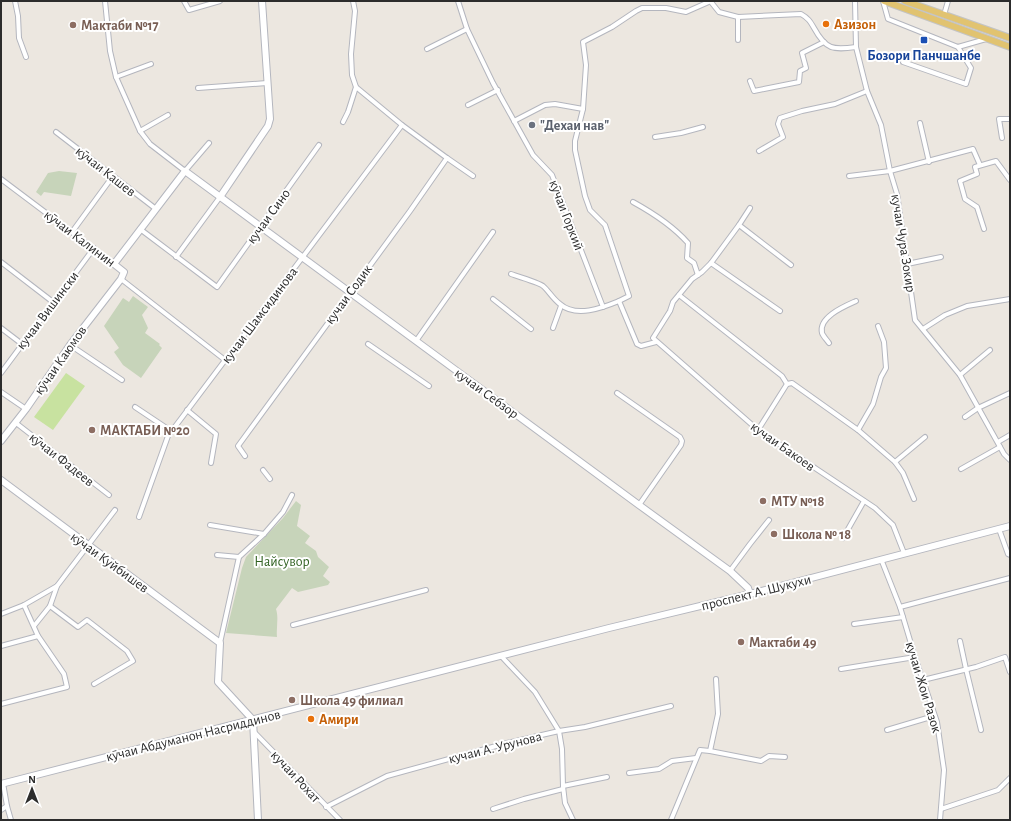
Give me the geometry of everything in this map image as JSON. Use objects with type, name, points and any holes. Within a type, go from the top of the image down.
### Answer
[{"type":"main road","points":[[220,197],[268,126],[270,119],[262,1]]},
{"type":"main road","points":[[884,1],[1010,47]]},
{"type":"main road","points":[[905,1],[1010,38]]},
{"type":"main road","points":[[114,264],[185,171]]},
{"type":"main road","name":"кучаи Себзор","points":[[185,171],[730,571],[748,588],[750,594]]},
{"type":"main road","name":"кӯчаи Калинин","points":[[114,264],[124,272],[121,279]]},
{"type":"main road","name":"кӯчаи Каюмов","points":[[1,441],[26,409],[70,344],[121,279]]},
{"type":"main road","name":"кӯчаи Куйбишев","points":[[1,480],[220,643]]},
{"type":"main road","name":"проспект А. Шукухи","points":[[501,656],[750,594],[1010,526]]},
{"type":"main road","points":[[220,643],[218,682],[253,720],[258,820]]},
{"type":"main road","name":"кӯчаи Абдуманон Насриддинов","points":[[2,784],[501,656]]},
{"type":"street","points":[[15,1],[18,16],[19,38],[26,57]]},
{"type":"street","points":[[105,1],[110,51],[116,76],[140,131],[150,144],[185,171],[209,143]]},
{"type":"street","points":[[184,1],[189,10],[208,3],[220,1]]},
{"type":"street","points":[[353,1],[355,11],[351,54],[352,75],[356,87],[402,126],[473,176]]},
{"type":"street","name":"кӯчаи Горкий","points":[[458,1],[467,29],[514,121],[533,155],[552,175],[603,307]]},
{"type":"street","points":[[511,274],[543,285],[561,306],[575,310],[591,311],[629,296],[605,224],[590,210],[585,196],[575,150],[575,142],[583,109],[586,65],[583,42],[612,27],[636,10],[642,8],[666,8],[686,12],[711,1],[719,12],[738,16],[801,14],[808,18],[818,35],[830,48],[842,49],[856,47]]},
{"type":"street","name":"кучаи Чура Зокир","points":[[855,1],[856,47],[867,91],[881,125],[890,171],[897,194],[915,320],[960,374],[1004,454],[1010,460]]},
{"type":"street","points":[[884,1],[888,18],[958,47],[970,68],[966,84],[903,62]]},
{"type":"street","points":[[944,15],[948,1]]},
{"type":"street","points":[[738,16],[738,40]]},
{"type":"street","points":[[428,49],[467,29]]},
{"type":"street","points":[[958,47],[986,39]]},
{"type":"street","points":[[750,81],[754,91],[799,82],[800,71],[806,68],[802,53],[824,42]]},
{"type":"street","points":[[116,76],[151,64]]},
{"type":"street","points":[[198,88],[267,83]]},
{"type":"street","points":[[342,122],[348,112],[356,87]]},
{"type":"street","points":[[468,105],[498,90]]},
{"type":"street","points":[[759,151],[783,137],[778,124],[780,118],[802,111],[836,104],[867,91]]},
{"type":"street","points":[[514,121],[545,105],[555,104],[583,109]]},
{"type":"street","points":[[140,131],[168,114]]},
{"type":"street","points":[[1002,138],[999,119],[1010,118]]},
{"type":"street","points":[[920,123],[929,162]]},
{"type":"street","name":"кучаи Шамсидинова","points":[[139,517],[171,431],[402,126]]},
{"type":"street","points":[[655,137],[681,134],[703,127]]},
{"type":"street","name":"кӯчаи Кашев","points":[[56,132],[156,209]]},
{"type":"street","name":"кучаи Сино","points":[[176,257],[216,287],[318,144]]},
{"type":"street","points":[[849,176],[890,171],[929,162],[973,149],[980,166]]},
{"type":"street","name":"кучаи Содик","points":[[245,456],[238,446],[447,158]]},
{"type":"street","points":[[984,229],[977,207],[965,199],[960,181],[977,174],[975,167],[996,161],[1010,180]]},
{"type":"street","points":[[72,232],[113,176]]},
{"type":"street","name":"кӯчаи Калинин","points":[[2,181],[114,264]]},
{"type":"street","points":[[140,229],[176,257],[220,197]]},
{"type":"street","points":[[633,202],[648,210],[680,234],[688,243],[687,258],[694,263],[698,275]]},
{"type":"street","points":[[619,301],[637,344],[641,346],[656,342],[653,338],[670,311],[673,302],[692,279],[711,263],[750,208]]},
{"type":"street","points":[[739,225],[791,265]]},
{"type":"street","points":[[416,341],[493,232]]},
{"type":"street","name":"кучаи Вишински","points":[[1,372],[94,248]]},
{"type":"street","points":[[907,264],[941,257]]},
{"type":"street","points":[[1,262],[53,302]]},
{"type":"street","points":[[711,263],[780,311]]},
{"type":"street","name":"кӯчаи Калинин","points":[[121,279],[225,360]]},
{"type":"street","points":[[679,295],[782,376],[787,384]]},
{"type":"street","points":[[493,299],[530,329]]},
{"type":"street","points":[[923,330],[945,315],[967,306],[1010,299]]},
{"type":"street","points":[[829,343],[822,333],[822,325],[825,319],[856,301]]},
{"type":"street","points":[[552,328],[561,306]]},
{"type":"street","points":[[858,430],[873,404],[881,377],[886,368],[884,342],[878,326]]},
{"type":"street","points":[[1,328],[22,344]]},
{"type":"street","name":"кучаи Бакоев","points":[[656,342],[758,430],[875,508],[893,525],[904,553]]},
{"type":"street","points":[[70,344],[122,380]]},
{"type":"street","points":[[368,344],[429,386]]},
{"type":"street","points":[[960,374],[990,350]]},
{"type":"street","points":[[787,384],[792,383],[858,430],[895,462],[903,473],[914,499]]},
{"type":"street","points":[[758,430],[787,384]]},
{"type":"street","points":[[1,392],[26,409]]},
{"type":"street","points":[[965,417],[978,408],[1010,392]]},
{"type":"street","points":[[617,393],[680,438],[682,441],[681,445],[639,505]]},
{"type":"street","points":[[135,407],[171,431]]},
{"type":"street","points":[[187,410],[216,434],[211,463]]},
{"type":"street","name":"кӯчаи Фадеев","points":[[16,423],[109,495]]},
{"type":"street","points":[[961,469],[1010,435]]},
{"type":"street","points":[[895,462],[925,437]]},
{"type":"street","points":[[263,470],[270,479]]},
{"type":"street","points":[[220,643],[239,557],[264,534],[283,512],[292,495]]},
{"type":"street","points":[[843,538],[864,501]]},
{"type":"street","points":[[34,626],[50,606],[57,586],[115,510]]},
{"type":"street","points":[[730,571],[769,520]]},
{"type":"street","points":[[210,525],[264,534]]},
{"type":"street","points":[[999,529],[1008,554],[1010,555]]},
{"type":"street","points":[[217,555],[239,557]]},
{"type":"street","name":"кучаи Жои Разок","points":[[881,559],[900,606],[914,657],[936,722],[944,770],[940,820]]},
{"type":"street","points":[[900,606],[1010,578]]},
{"type":"street","points":[[1,614],[24,605],[57,586]]},
{"type":"street","points":[[293,625],[426,590]]},
{"type":"street","points":[[1,704],[67,687],[64,674],[38,636],[24,605]]},
{"type":"street","points":[[50,606],[78,627],[87,620],[126,651],[133,661],[94,684]]},
{"type":"street","points":[[854,624],[903,617]]},
{"type":"street","points":[[1,646],[38,636]]},
{"type":"street","points":[[960,641],[981,730]]},
{"type":"street","points":[[501,656],[535,692],[559,731],[562,749],[565,803],[573,820]]},
{"type":"street","points":[[841,669],[914,657]]},
{"type":"street","points":[[923,680],[966,670],[1006,657],[1010,672]]},
{"type":"street","points":[[710,750],[718,714],[716,678]]},
{"type":"street","name":"кучаи А. Урунова","points":[[326,806],[387,776],[507,743],[559,731],[585,727],[671,706]]},
{"type":"street","points":[[887,730],[934,716]]},
{"type":"street","name":"кучаи Рохат","points":[[254,731],[340,820]]},
{"type":"street","points":[[671,820],[700,750],[710,750],[761,761],[769,756],[785,757]]},
{"type":"street","points":[[629,773],[659,769],[672,761],[696,758]]},
{"type":"street","points":[[493,809],[595,778],[607,777]]},
{"type":"street","points":[[941,809],[998,790],[1010,778]]},
{"type":"street","points":[[2,784],[12,820]]},
{"type":"street","points":[[1,810],[7,806]]},
{"type":"green space","points":[[59,171],[77,173],[71,196],[44,192],[41,196],[36,192],[48,173]]},
{"type":"green space","points":[[133,296],[148,307],[142,315],[148,328],[145,333],[160,344],[159,345],[162,348],[141,378],[123,365],[114,352],[119,348],[104,326],[123,298],[129,302]]},
{"type":"green space","points":[[66,373],[85,386],[53,430],[34,417]]},
{"type":"green space","name":"Найсувор","points":[[296,501],[301,505],[297,526],[310,536],[305,543],[316,551],[318,557],[329,567],[323,576],[330,582],[328,585],[298,592],[292,588],[276,609],[277,637],[226,633],[246,557],[283,518]]},
{"type":"place","name":"Азизон","points":[[826,24]]},
{"type":"place","name":"Мактаби №17","points":[[73,25]]},
{"type":"place","name":"Бозори Панчшанбе","points":[[924,40]]},
{"type":"place","name":"\"Дехаи нав\"","points":[[532,125]]},
{"type":"place","name":"МАКТАБИ №20","points":[[92,430]]},
{"type":"place","name":"МТУ №18","points":[[763,501]]},
{"type":"place","name":"Школа № 18","points":[[774,534]]},
{"type":"place","name":"Мактаби 49","points":[[741,642]]},
{"type":"place","name":"Школа 49 филиал","points":[[292,700]]},
{"type":"place","name":"Амири","points":[[311,719]]}]
